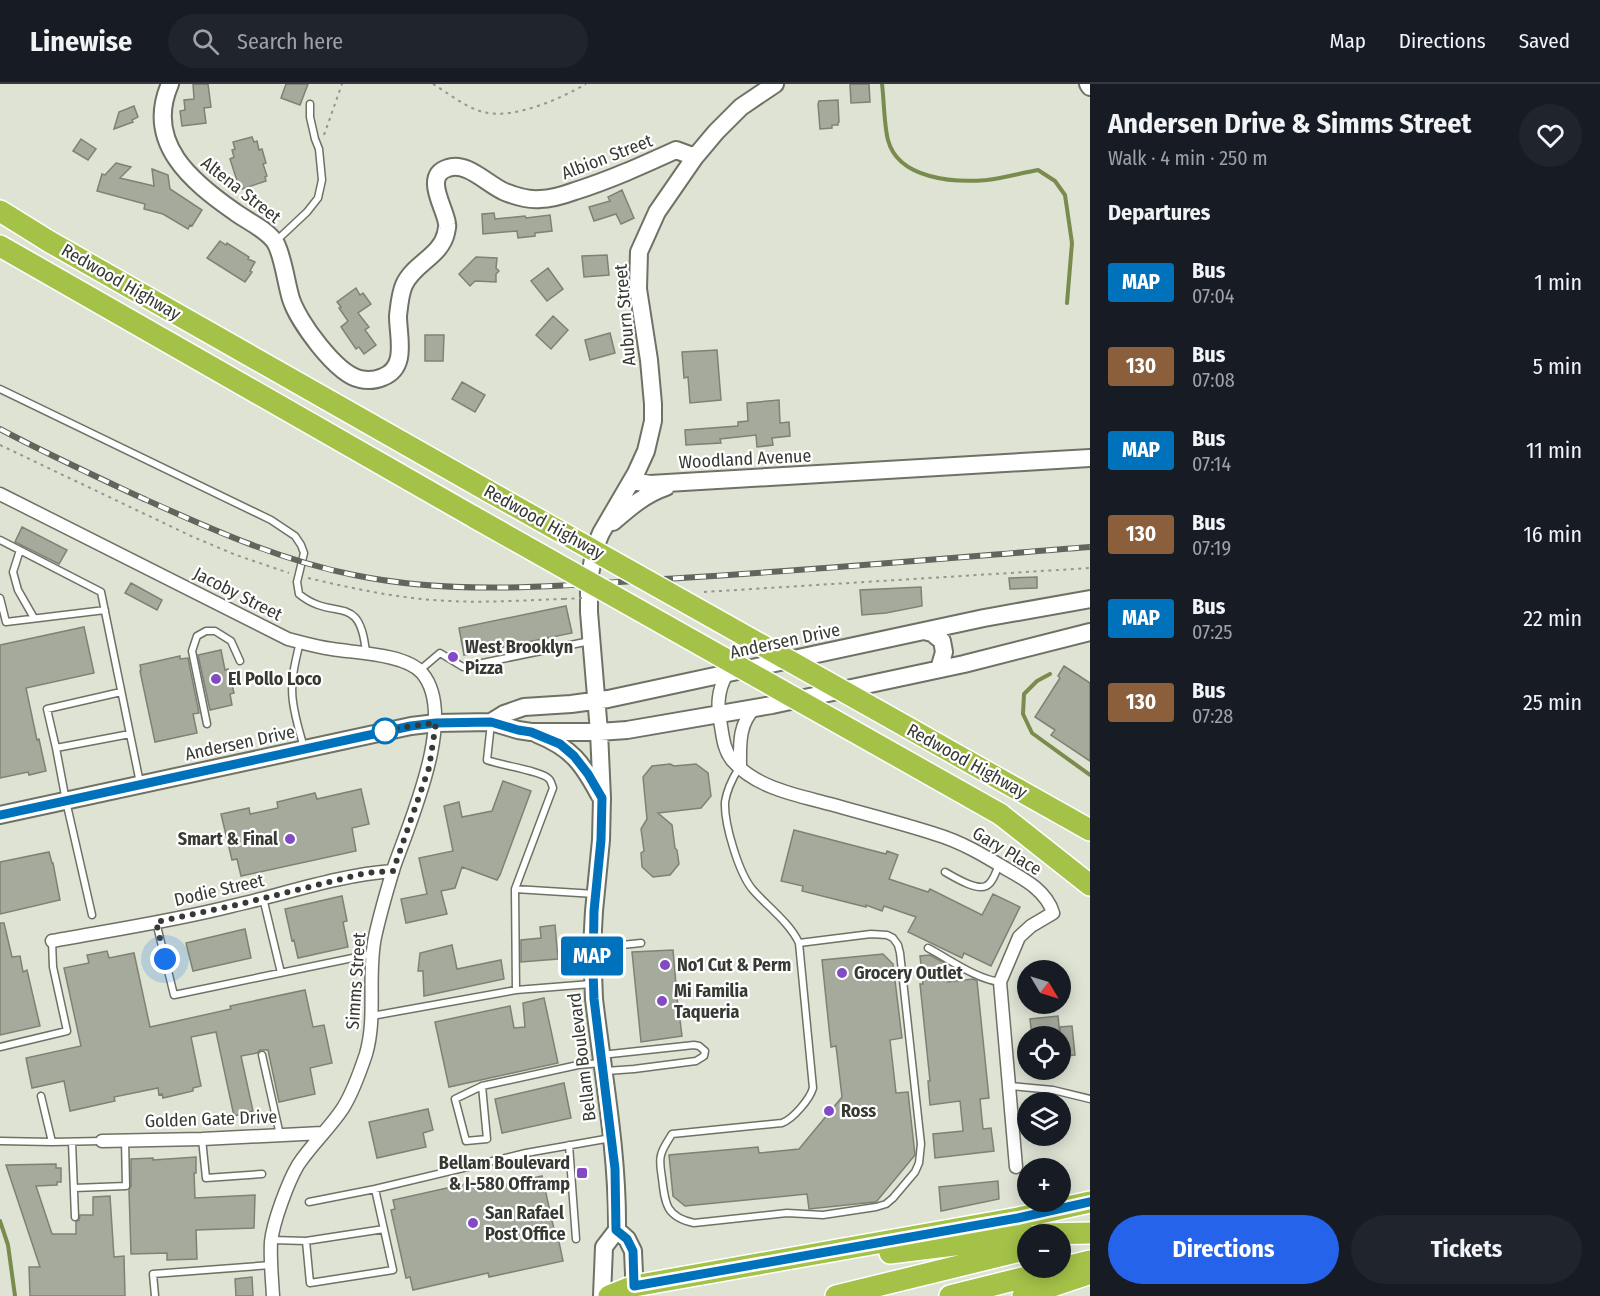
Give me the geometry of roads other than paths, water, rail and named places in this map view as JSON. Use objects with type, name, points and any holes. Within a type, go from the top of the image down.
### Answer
[{"type":"highway","name":"Redwood Highway","points":[[0,210],[50,242],[1090,830]]},
{"type":"highway","name":"Redwood Highway","points":[[0,246],[1090,865]]},
{"type":"highway","points":[[1000,814],[1090,885]]},
{"type":"highway","points":[[609,1296],[799,1257],[1018,1218],[1090,1202]]},
{"type":"highway","points":[[1071,1233],[1090,1233]]},
{"type":"highway","points":[[1071,1238],[1090,1233]]},
{"type":"highway","points":[[799,1257],[878,1254],[1017,1237]]},
{"type":"highway","points":[[836,1296],[1017,1252]]},
{"type":"highway","points":[[950,1296],[1090,1261]]},
{"type":"highway","points":[[1023,1296],[1068,1282],[1090,1272]]},
{"type":"main road","name":"Altena Street","points":[[170,84],[162,106],[163,125],[170,149],[198,185],[275,242],[280,253],[291,301],[302,322],[326,353],[341,368],[356,378]]},
{"type":"main road","name":"Auburn Street","points":[[632,481],[646,451],[653,421],[649,360],[638,289],[639,252],[657,212],[695,157],[741,107],[775,84]]},
{"type":"main road","name":"Albion Street","points":[[356,378],[367,380],[385,376],[394,368],[398,360],[400,351],[398,316],[404,285],[411,273],[443,243],[446,234],[448,225],[435,184],[439,174],[447,168],[461,167],[480,176],[503,192],[540,200],[603,183],[676,150],[695,157]]},
{"type":"main road","name":"Woodland Avenue","points":[[632,481],[650,484],[1090,458]]},
{"type":"main road","points":[[596,701],[589,579],[596,545],[601,533],[632,481]]},
{"type":"main road","points":[[601,533],[646,496],[682,482]]},
{"type":"main road","name":"Andersen Drive","points":[[491,722],[524,706],[596,701],[924,631],[1090,599]]},
{"type":"main road","points":[[924,631],[932,633],[942,641],[944,652],[939,669]]},
{"type":"main road","name":"Andersen Drive","points":[[0,815],[411,726],[491,722],[531,732],[599,732],[627,729],[755,708],[939,669],[1090,632]]},
{"type":"main road","name":"Bellam Boulevard","points":[[596,701],[602,798],[592,948],[593,984],[616,1198],[616,1230],[604,1246],[602,1296]]},
{"type":"main road","points":[[531,732],[560,744],[574,756],[602,798]]},
{"type":"main road","points":[[616,1230],[627,1239],[633,1251],[634,1291]]},
{"type":"street","name":"Jacoby Street","points":[[0,494],[288,639],[332,649],[396,658],[420,670]]},
{"type":"street","points":[[420,670],[426,678],[432,695],[436,723]]},
{"type":"street","name":"Gary Place","points":[[727,674],[720,688],[719,714],[725,747],[740,767],[764,784],[778,790],[935,834],[969,847],[1023,878],[1042,893],[1052,908],[1053,913],[1031,926],[1019,937],[1000,982],[1016,1167]]},
{"type":"street","points":[[740,767],[743,726],[749,713],[755,708]]},
{"type":"street","name":"Simms Street","points":[[273,1296],[271,1240],[289,1182],[351,1094],[365,1054],[372,1016],[372,954],[384,900],[429,768],[436,723]]},
{"type":"street","name":"Dodie Street","points":[[52,941],[232,906],[366,873],[393,871]]},
{"type":"street","name":"Golden Gate Drive","points":[[102,1141],[322,1133]]},
{"type":"lane","points":[[275,242],[307,212],[318,198],[322,180],[319,149],[310,117],[310,104]]},
{"type":"lane","points":[[0,389],[271,520],[295,536],[304,553],[297,582],[299,594],[320,605],[352,614],[358,620],[364,637],[366,654]]},
{"type":"lane","points":[[0,540],[101,592],[140,784]]},
{"type":"lane","points":[[20,550],[13,572],[18,590],[34,618]]},
{"type":"lane","points":[[0,598],[6,622],[105,610]]},
{"type":"lane","points":[[207,724],[192,651],[197,636],[206,631],[214,631],[231,641],[240,661]]},
{"type":"lane","points":[[420,670],[440,653],[463,667],[591,641]]},
{"type":"lane","points":[[300,642],[294,664],[292,686],[293,703],[304,749]]},
{"type":"lane","points":[[92,915],[47,710],[121,692]]},
{"type":"lane","points":[[491,722],[487,760],[498,765],[542,774],[549,777],[553,788],[515,889],[516,990]]},
{"type":"lane","points":[[56,748],[130,734]]},
{"type":"lane","points":[[740,767],[730,784],[725,804],[728,828],[747,883],[795,935],[799,943],[814,1082],[812,1093],[782,1124],[672,1134],[661,1153],[663,1189],[666,1206],[670,1212],[686,1221],[694,1223],[787,1213],[823,1215],[876,1208],[893,1198],[915,1172],[919,1162],[921,1144],[898,945],[893,938],[878,934],[799,943]]},
{"type":"lane","points":[[945,872],[973,886],[980,887],[990,882],[1000,865]]},
{"type":"lane","points":[[515,889],[596,894]]},
{"type":"lane","points":[[263,898],[281,973]]},
{"type":"lane","points":[[156,922],[174,995],[372,954]]},
{"type":"lane","points":[[0,1047],[67,1031],[53,967],[52,941]]},
{"type":"lane","points":[[592,948],[640,943]]},
{"type":"lane","points":[[928,948],[978,975],[1000,982]]},
{"type":"lane","points":[[372,1016],[516,990],[593,984]]},
{"type":"lane","points":[[482,1086],[487,1139],[466,1141],[454,1099],[482,1086],[578,1065],[602,1063],[694,1045],[705,1051],[704,1056],[696,1061],[634,1069],[602,1063]]},
{"type":"lane","points":[[262,1055],[280,1135]]},
{"type":"lane","points":[[1009,1086],[1053,1090],[1090,1099]]},
{"type":"lane","points":[[41,1096],[52,1142]]},
{"type":"lane","points":[[309,1202],[375,1189],[526,1153],[611,1138]]},
{"type":"lane","points":[[74,1188],[126,1186],[125,1139]]},
{"type":"lane","points":[[202,1139],[206,1178],[262,1174]]},
{"type":"lane","points":[[0,1142],[102,1141]]},
{"type":"lane","points":[[72,1142],[75,1217]]},
{"type":"lane","points":[[569,1145],[576,1239]]},
{"type":"lane","points":[[306,1241],[310,1283],[393,1270],[375,1189]]},
{"type":"lane","points":[[271,1240],[306,1241],[384,1230]]},
{"type":"lane","points":[[155,1296],[153,1274],[271,1265]]},
{"type":"waterway","points":[[882,84],[888,140],[894,153],[915,171],[944,179],[974,181],[1038,170],[1055,181],[1065,195],[1072,243],[1067,303]]},
{"type":"waterway","points":[[1050,674],[1037,681],[1024,694],[1023,714],[1032,733],[1090,775]]},
{"type":"waterway","points":[[0,1221],[8,1245],[15,1296]]},
{"type":"railway","points":[[0,429],[142,498],[246,542],[326,569],[392,581],[469,587],[546,586],[770,572],[1090,547]]},
{"type":"place","name":"West Brooklyn Pizza","points":[[453,657]]},
{"type":"place","name":"El Pollo Loco","points":[[216,679]]},
{"type":"place","name":"Smart & Final","points":[[290,839]]},
{"type":"place","name":"No1 Cut & Perm","points":[[665,965]]},
{"type":"place","name":"Grocery Outlet","points":[[842,973]]},
{"type":"place","name":"Mi Familia Taqueria","points":[[662,1001]]},
{"type":"place","name":"Ross","points":[[829,1111]]},
{"type":"place","name":"Bellam Boulevard & I-580 Offramp","points":[[582,1173]]},
{"type":"place","name":"San Rafael Post Office","points":[[473,1223]]}]
